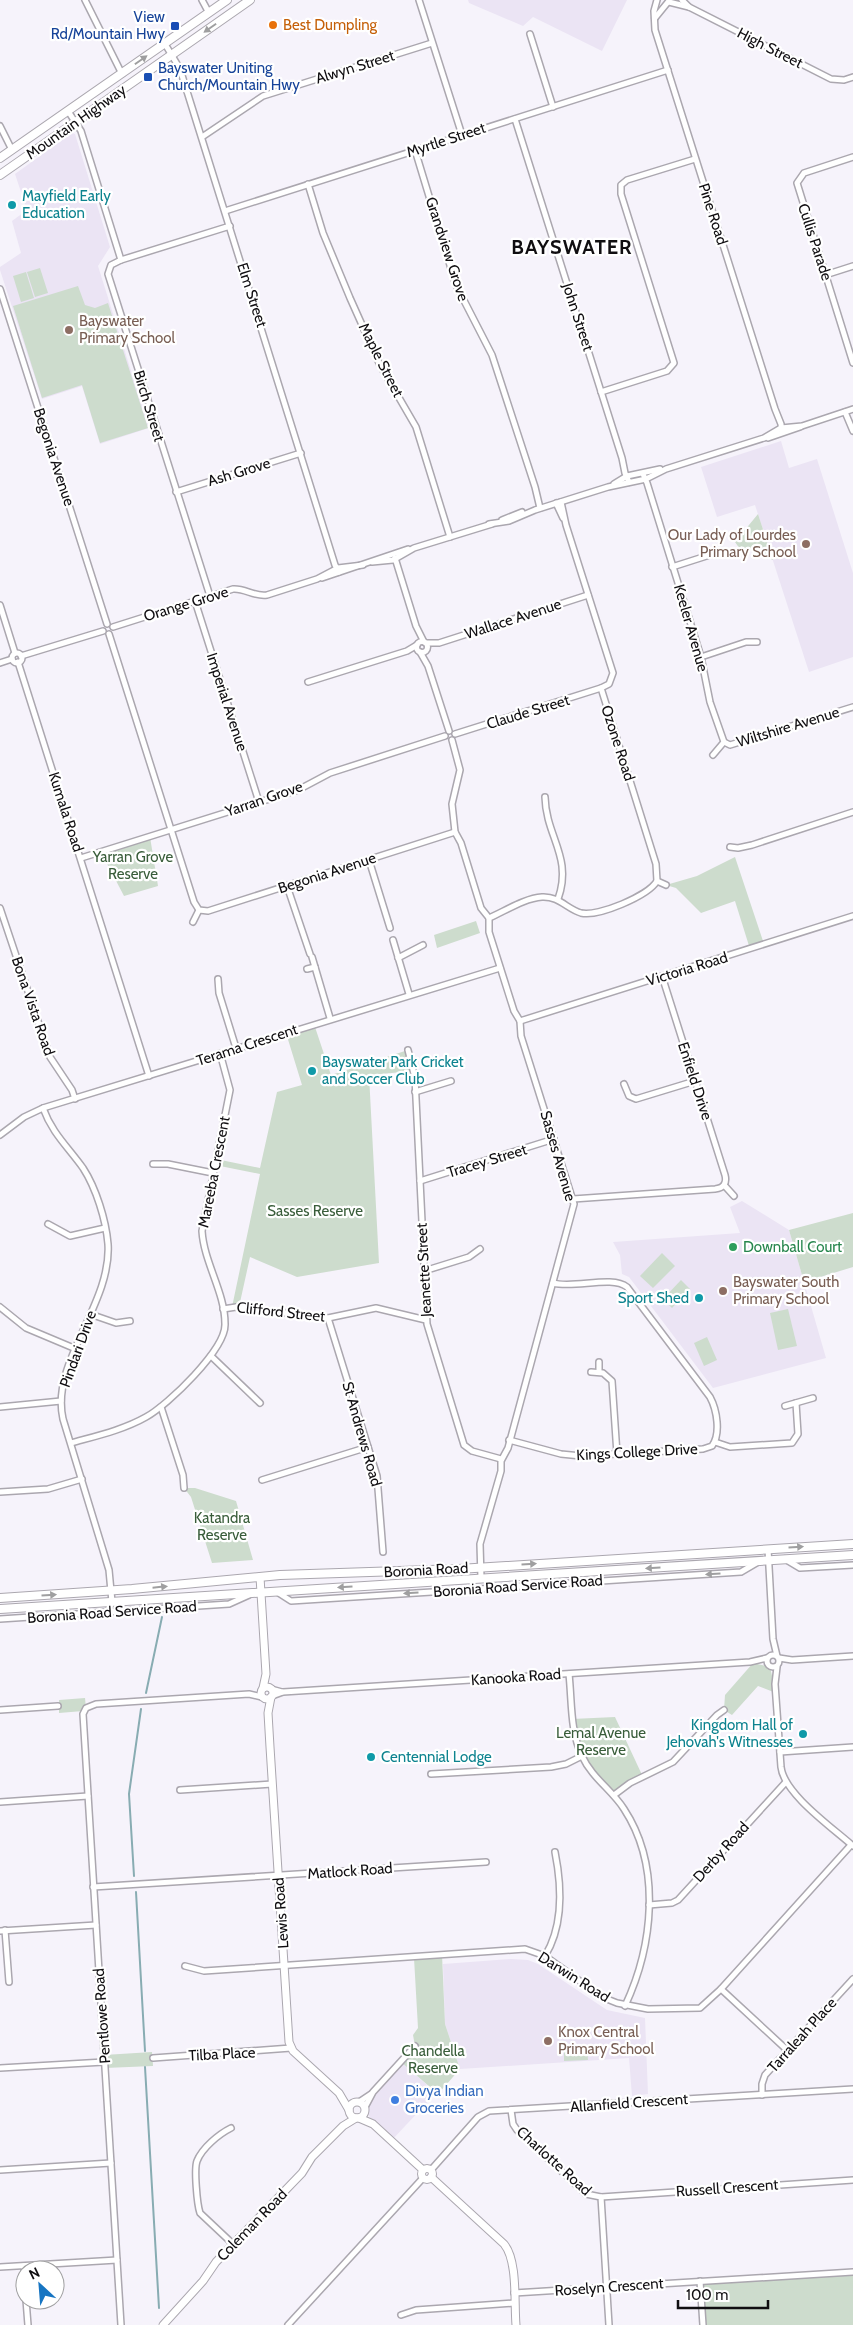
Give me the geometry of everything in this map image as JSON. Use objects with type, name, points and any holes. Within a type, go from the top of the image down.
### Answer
[{"type":"main road","name":"Mountain Highway","points":[[0,158],[209,13],[220,3],[227,0]]},
{"type":"main road","name":"Mountain Highway","points":[[0,175],[250,0]]},
{"type":"main road","name":"Boronia Road","points":[[0,1598],[111,1591],[260,1577],[480,1568],[853,1544]]},
{"type":"main road","name":"Boronia Road","points":[[0,1609],[853,1555]]},
{"type":"street","points":[[86,0],[122,74]]},
{"type":"street","points":[[202,0],[209,13]]},
{"type":"street","points":[[418,0],[462,135]]},
{"type":"street","name":"High Street","points":[[659,0],[689,7],[831,79],[844,80],[853,77]]},
{"type":"street","name":"Pine Road","points":[[659,0],[655,18],[655,30],[781,429]]},
{"type":"street","name":"High Street","points":[[682,0],[689,7]]},
{"type":"street","points":[[655,18],[669,1]]},
{"type":"street","points":[[530,34],[553,107]]},
{"type":"street","name":"Alwyn Street","points":[[202,137],[263,96],[432,43]]},
{"type":"street","name":"Elm Street","points":[[165,44],[180,69],[338,569]]},
{"type":"street","name":"Myrtle Street","points":[[225,211],[668,70]]},
{"type":"street","points":[[68,111],[81,131],[121,260],[230,226]]},
{"type":"street","name":"John Street","points":[[514,119],[628,478]]},
{"type":"street","points":[[0,126],[12,150]]},
{"type":"street","name":"Grandview Grove","points":[[415,150],[456,286],[492,355],[535,487],[539,508]]},
{"type":"street","name":"Cullis Parade","points":[[853,157],[804,173],[797,183],[853,363]]},
{"type":"street","points":[[601,392],[667,371],[674,362],[622,194],[621,185],[627,180],[695,159]]},
{"type":"street","name":"Maple Street","points":[[308,184],[323,233],[380,364],[416,427],[450,537]]},
{"type":"street","name":"Birch Street","points":[[121,260],[111,264],[108,274],[210,596]]},
{"type":"street","points":[[826,275],[853,266]]},
{"type":"street","name":"Begonia Avenue","points":[[0,289],[106,624]]},
{"type":"street","points":[[849,410],[853,427]]},
{"type":"street","points":[[849,410],[853,431]]},
{"type":"street","name":"Orange Grove","points":[[112,627],[237,589],[255,595],[267,595],[328,577],[338,569],[350,570],[382,557],[394,558],[403,550],[608,487],[628,478],[644,478],[666,469],[772,437],[781,429],[794,430],[849,410]]},
{"type":"street","name":"Ash Grove","points":[[176,492],[301,453]]},
{"type":"street","name":"Keeler Avenue","points":[[644,478],[701,657],[710,702],[724,742]]},
{"type":"street","name":"Ozone Road","points":[[559,502],[613,673],[609,684],[601,688],[656,864],[657,881]]},
{"type":"street","points":[[672,567],[716,553],[731,553]]},
{"type":"street","points":[[394,558],[416,626],[426,646],[428,666]]},
{"type":"street","name":"Wallace Avenue","points":[[426,646],[588,596]]},
{"type":"street","name":"Imperial Avenue","points":[[195,601],[259,802]]},
{"type":"street","points":[[0,605],[15,653],[12,659]]},
{"type":"street","points":[[15,653],[21,656],[103,630],[106,624],[112,627],[109,634]]},
{"type":"street","points":[[416,626],[418,648],[428,666],[449,730],[455,734],[452,740],[448,740],[445,736],[449,730]]},
{"type":"street","points":[[103,630],[109,634],[195,904],[199,910],[193,922]]},
{"type":"street","points":[[701,657],[746,642],[756,642]]},
{"type":"street","points":[[308,682],[426,646]]},
{"type":"street","points":[[418,648],[426,646]]},
{"type":"street","points":[[0,663],[12,659],[18,662],[21,656]]},
{"type":"street","name":"Kumala Road","points":[[18,662],[149,1076]]},
{"type":"street","name":"Claude Street","points":[[455,734],[601,688]]},
{"type":"street","name":"Wiltshire Avenue","points":[[724,742],[730,745],[853,707]]},
{"type":"street","name":"Yarran Grove","points":[[80,858],[298,790],[330,772],[445,736]]},
{"type":"street","name":"Sasses Avenue","points":[[452,740],[460,770],[452,804],[455,832],[461,843],[481,908],[489,918],[489,932],[514,1011],[520,1021],[522,1036],[573,1199],[572,1215],[507,1451],[501,1459],[501,1471],[480,1544],[481,1578]]},
{"type":"street","points":[[713,755],[724,742]]},
{"type":"street","points":[[545,797],[546,810],[564,870],[564,881],[558,899]]},
{"type":"street","points":[[730,847],[738,848],[752,845],[853,812]]},
{"type":"street","name":"Begonia Avenue","points":[[199,910],[208,911],[455,832]]},
{"type":"street","points":[[369,860],[390,928]]},
{"type":"street","points":[[489,918],[535,898],[549,897],[558,899],[578,912],[594,914],[645,892],[657,881],[666,884]]},
{"type":"street","points":[[287,886],[316,967],[330,1018]]},
{"type":"street","name":"Bona Vista Road","points":[[0,908],[50,1057],[72,1090],[75,1098]]},
{"type":"street","name":"Victoria Road","points":[[520,1021],[853,916]]},
{"type":"street","points":[[0,930],[6,928]]},
{"type":"street","points":[[393,940],[409,994]]},
{"type":"street","points":[[398,958],[423,945]]},
{"type":"street","points":[[307,969],[316,967]]},
{"type":"street","name":"Terama Crescent","points":[[0,1135],[24,1117],[43,1108],[330,1018],[500,968]]},
{"type":"street","name":"Enfield Drive","points":[[662,976],[725,1175],[724,1185]]},
{"type":"street","points":[[218,978],[219,993],[236,1048]]},
{"type":"street","name":"Jeanette Street","points":[[408,1050],[414,1068],[426,1320],[464,1445],[472,1452],[501,1459]]},
{"type":"street","name":"Mareeba Crescent","points":[[71,1444],[130,1425],[161,1407],[211,1356],[223,1337],[226,1323],[202,1237],[203,1218],[230,1090],[220,1053]]},
{"type":"street","points":[[415,1092],[451,1081]]},
{"type":"street","points":[[624,1084],[629,1096],[636,1099],[695,1081]]},
{"type":"street","name":"Pindari Drive","points":[[43,1108],[57,1136],[87,1175],[105,1228],[108,1245],[107,1267],[63,1385],[61,1401],[71,1444],[108,1565],[112,1602]]},
{"type":"street","name":"Tracey Street","points":[[420,1182],[554,1139]]},
{"type":"street","points":[[153,1164],[168,1164],[213,1173]]},
{"type":"street","points":[[573,1199],[716,1189],[724,1185],[734,1196]]},
{"type":"street","points":[[48,1224],[70,1236],[105,1228]]},
{"type":"street","points":[[424,1271],[469,1257],[480,1249]]},
{"type":"street","name":"Kings College Drive","points":[[509,1440],[567,1455],[617,1454],[703,1448],[715,1442],[717,1435],[714,1407],[710,1397],[628,1287],[618,1282],[566,1286],[553,1283]]},
{"type":"street","points":[[0,1307],[26,1328],[76,1349]]},
{"type":"street","name":"Clifford Street","points":[[223,1309],[236,1307],[328,1318],[376,1308],[426,1320]]},
{"type":"street","points":[[90,1314],[116,1323],[130,1321]]},
{"type":"street","name":"St Andrews Road","points":[[328,1318],[378,1485],[383,1552]]},
{"type":"street","points":[[211,1356],[260,1403]]},
{"type":"street","points":[[599,1362],[599,1372]]},
{"type":"street","points":[[590,1372],[599,1372],[607,1375],[613,1384],[617,1454]]},
{"type":"street","points":[[785,1406],[813,1398]]},
{"type":"street","points":[[0,1407],[61,1401]]},
{"type":"street","points":[[715,1442],[730,1448],[792,1443],[798,1434],[796,1403]]},
{"type":"street","points":[[161,1407],[183,1475],[184,1488]]},
{"type":"street","points":[[262,1480],[368,1447]]},
{"type":"street","points":[[0,1492],[48,1489],[82,1480]]},
{"type":"street","points":[[768,1549],[774,1639],[778,1661],[775,1684],[781,1771],[785,1783],[852,1846]]},
{"type":"street","points":[[784,1559],[800,1568],[853,1565]]},
{"type":"street","name":"Boronia Road Service Road","points":[[277,1592],[291,1601],[741,1572],[758,1561]]},
{"type":"street","name":"Lewis Road","points":[[260,1577],[278,1876],[291,2048]]},
{"type":"street","name":"Boronia Road Service Road","points":[[0,1619],[229,1604],[251,1593]]},
{"type":"street","points":[[106,1612],[112,1602]]},
{"type":"street","points":[[774,1639],[769,1657],[769,1666],[775,1684]]},
{"type":"street","points":[[769,1666],[778,1661],[853,1656]]},
{"type":"street","name":"Kanooka Road","points":[[267,1693],[750,1662],[769,1657],[778,1661]]},
{"type":"street","name":"Kanooka Road","points":[[750,1662],[769,1666]]},
{"type":"street","points":[[569,1674],[573,1724],[582,1756],[592,1774],[614,1795],[628,1815],[639,1838],[646,1870],[649,1905],[644,1956],[626,2006]]},
{"type":"street","name":"Pentlowe Road","points":[[121,2325],[82,1717],[86,1708],[96,1704],[267,1693]]},
{"type":"street","points":[[0,1710],[58,1706]]},
{"type":"street","points":[[614,1795],[630,1783],[673,1762],[724,1710]]},
{"type":"street","points":[[780,1752],[853,1747]]},
{"type":"street","points":[[431,1774],[551,1767],[566,1764],[582,1756]]},
{"type":"street","name":"Derby Road","points":[[649,1905],[672,1903],[678,1900],[785,1783]]},
{"type":"street","points":[[180,1790],[272,1784]]},
{"type":"street","points":[[0,1802],[88,1796]]},
{"type":"street","name":"Darwin Road","points":[[186,1966],[204,1971],[520,1949],[545,1956],[602,1997],[626,2006],[672,2010],[700,2008],[721,1989],[852,1846]]},
{"type":"street","points":[[545,1956],[553,1940],[560,1911],[560,1878],[555,1852]]},
{"type":"street","name":"Matlock Road","points":[[93,1887],[486,1862]]},
{"type":"street","points":[[9,1982],[3,1931],[96,1925]]},
{"type":"street","name":"Tarraleah Place","points":[[762,2095],[763,2078],[853,1979]]},
{"type":"street","points":[[721,1989],[788,2050]]},
{"type":"street","points":[[357,2118],[363,2116],[374,2092],[415,2046]]},
{"type":"street","points":[[291,2048],[339,2093],[350,2111],[357,2118],[373,2124],[506,2246],[512,2262],[516,2325]]},
{"type":"street","name":"Tilba Place","points":[[153,2058],[291,2048]]},
{"type":"street","points":[[0,2068],[104,2062]]},
{"type":"street","name":"Allanfield Crescent","points":[[288,2325],[483,2113],[853,2089]]},
{"type":"street","points":[[350,2111],[351,2105],[374,2092]]},
{"type":"street","points":[[339,2093],[366,2108],[373,2124]]},
{"type":"street","name":"Charlotte Road","points":[[512,2110],[513,2124],[517,2130],[586,2194],[601,2197],[609,2325]]},
{"type":"street","name":"Coleman Road","points":[[343,2126],[350,2111]]},
{"type":"street","name":"Coleman Road","points":[[165,2324],[203,2281],[211,2267],[302,2173],[309,2160],[343,2126],[357,2118]]},
{"type":"street","points":[[231,2128],[220,2134],[200,2156],[196,2164],[200,2213],[234,2245]]},
{"type":"street","points":[[0,2170],[111,2163]]},
{"type":"street","name":"Russell Crescent","points":[[601,2197],[853,2180]]},
{"type":"street","points":[[65,2263],[117,2260]]},
{"type":"street","points":[[0,2267],[15,2266]]},
{"type":"street","name":"Roselyn Crescent","points":[[514,2293],[853,2272]]},
{"type":"street","points":[[700,2281],[703,2325]]},
{"type":"street","points":[[401,2315],[416,2310],[514,2303]]},
{"type":"street","points":[[27,2310],[28,2325]]},
{"type":"shaded area","points":[[468,0],[627,0],[602,51],[533,17],[523,26],[469,3]]},
{"type":"shaded area","name":"Bayswater Primary School","points":[[72,133],[75,134],[110,247],[98,266],[149,428],[100,444],[82,386],[42,399],[0,270],[0,267],[21,253],[12,221],[27,210],[15,174]]},
{"type":"shaded area","name":"Our Lady of Lourdes Primary School","points":[[781,441],[789,468],[817,459],[853,573],[853,657],[809,672],[755,505],[717,517],[701,467]]},
{"type":"shaded area","name":"Bayswater South Primary School","points":[[742,1201],[789,1230],[826,1358],[713,1388],[629,1277],[622,1274],[620,1255],[613,1242],[740,1233],[730,1207]]},
{"type":"shaded area","name":"Knox Central Primary School","points":[[511,1959],[528,1960],[538,1964],[607,2010],[645,2018],[648,2094],[632,2096],[629,2058],[460,2069],[445,2024],[443,1964]]},
{"type":"shaded area","points":[[401,2062],[436,2093],[391,2141],[373,2124],[366,2109],[373,2092]]},
{"type":"green space","points":[[40,268],[48,293],[35,297],[27,272]]},
{"type":"green space","points":[[26,272],[34,298],[21,302],[13,276]]},
{"type":"green space","points":[[78,286],[85,305],[95,308],[108,303],[148,428],[100,443],[82,385],[42,398],[13,306]]},
{"type":"green space","points":[[758,514],[773,560],[751,550],[742,552],[735,542]]},
{"type":"green space","name":"Yarran Grove Reserve","points":[[150,837],[158,886],[124,896],[101,852]]},
{"type":"green space","points":[[735,857],[764,944],[750,949],[735,901],[701,913],[676,888],[666,885],[697,876]]},
{"type":"green space","points":[[476,921],[480,933],[437,948],[434,935]]},
{"type":"green space","name":"Sasses Reserve","points":[[314,1024],[331,1075],[408,1050],[414,1071],[369,1075],[379,1263],[297,1277],[250,1257],[239,1307],[232,1307],[260,1174],[215,1165],[216,1159],[260,1168],[277,1092],[302,1085],[286,1033]]},
{"type":"green space","points":[[853,1213],[853,1267],[804,1282],[789,1230]]},
{"type":"green space","points":[[662,1253],[675,1266],[653,1288],[640,1276]]},
{"type":"green space","points":[[681,1280],[690,1289],[672,1308],[663,1299]]},
{"type":"green space","points":[[788,1309],[797,1346],[778,1350],[770,1313]]},
{"type":"green space","points":[[707,1337],[717,1360],[704,1366],[694,1343]]},
{"type":"green space","name":"Katandra Reserve","points":[[184,1488],[195,1488],[236,1501],[253,1560],[212,1563],[191,1497]]},
{"type":"green space","points":[[753,1663],[770,1667],[776,1693],[758,1686],[732,1715],[724,1710],[725,1695]]},
{"type":"green space","points":[[85,1698],[86,1708],[83,1711],[59,1713],[59,1700]]},
{"type":"green space","name":"Lemal Avenue Reserve","points":[[615,1717],[643,1777],[614,1795],[585,1762],[572,1719]]},
{"type":"green space","name":"Chandella Reserve","points":[[442,1954],[445,2024],[460,2069],[438,2094],[401,2062],[415,2046],[413,2035],[418,2028],[414,1958]]},
{"type":"green space","points":[[587,2048],[588,2060],[564,2061],[564,2049]]},
{"type":"green space","points":[[152,2052],[153,2066],[105,2068],[104,2055]]},
{"type":"green space","points":[[853,2272],[853,2325],[703,2325],[700,2281]]},
{"type":"waterway","points":[[146,1693],[162,1617]]},
{"type":"waterway","points":[[134,1876],[129,1794],[141,1709]]},
{"type":"waterway","points":[[136,1892],[145,2051]]},
{"type":"waterway","points":[[145,2067],[159,2308]]},
{"type":"place","name":"Best Dumpling","points":[[273,25]]},
{"type":"place","name":"View Rd/Mountain Hwy","points":[[175,26]]},
{"type":"place","name":"Bayswater Uniting Church/Mountain Hwy","points":[[148,77]]},
{"type":"place","name":"Mayfield Early Education","points":[[12,205]]},
{"type":"place","name":"Bayswater Primary School","points":[[69,330]]},
{"type":"place","name":"Our Lady of Lourdes Primary School","points":[[806,544]]},
{"type":"place","name":"Bayswater Park Cricket and Soccer Club","points":[[312,1071]]},
{"type":"place","name":"Downball Court","points":[[733,1247]]},
{"type":"place","name":"Bayswater South Primary School","points":[[723,1291]]},
{"type":"place","name":"Sport Shed","points":[[699,1298]]},
{"type":"place","name":"Kingdom Hall of Jehovah's Witnesses","points":[[803,1734]]},
{"type":"place","name":"Centennial Lodge","points":[[371,1757]]},
{"type":"place","name":"Knox Central Primary School","points":[[548,2041]]},
{"type":"place","name":"Divya Indian Groceries","points":[[395,2100]]},
{"type":"district","name":"BAYSWATER","points":[[572,247]]}]
